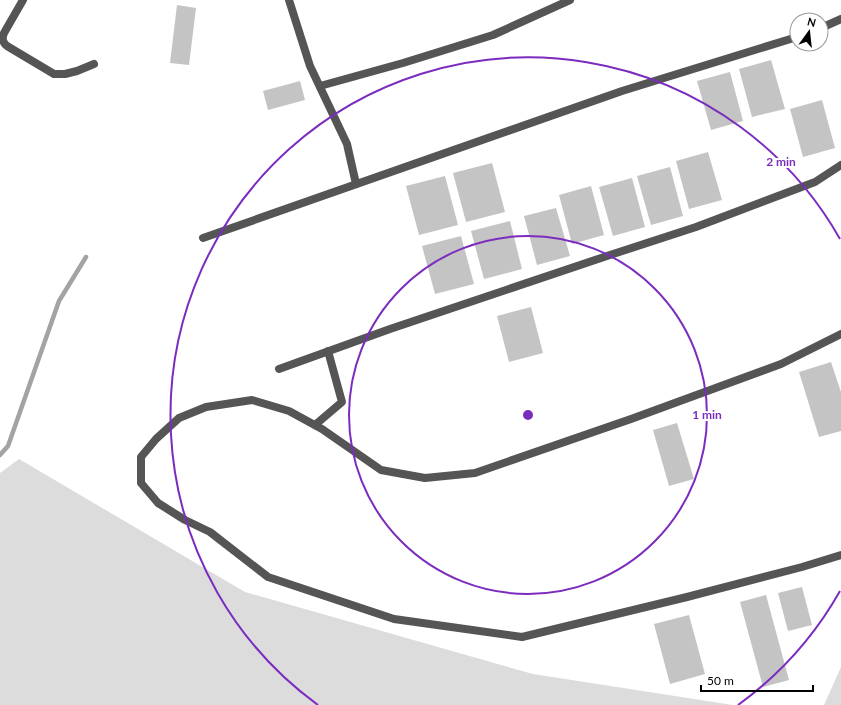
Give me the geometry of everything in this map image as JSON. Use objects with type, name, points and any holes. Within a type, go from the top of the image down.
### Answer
[{"type":"street","points":[[23,0],[2,37],[3,42],[7,46],[54,74],[65,74],[94,64]]},
{"type":"street","points":[[289,0],[310,66],[347,144],[356,184]]},
{"type":"street","points":[[320,86],[404,64],[493,35],[570,0]]},
{"type":"street","points":[[829,24],[841,19]]},
{"type":"street","points":[[203,238],[622,91],[789,39]]},
{"type":"street","points":[[279,369],[390,328],[696,227],[815,182],[841,165]]},
{"type":"street","points":[[841,334],[781,364],[631,419],[475,473],[425,478],[381,470],[322,429],[289,411],[252,400],[206,407],[179,418],[156,439],[141,457],[141,483],[158,503],[185,520],[210,532],[268,577],[394,619],[522,637],[687,598],[841,555]]},
{"type":"street","points":[[314,425],[342,402],[328,351]]},
{"type":"shaded area","points":[[19,459],[245,592],[533,674],[733,705],[0,705],[0,473]]},
{"type":"shaded area","points":[[841,667],[841,705],[824,705]]},
{"type":"building","points":[[177,5],[196,8],[189,65],[170,63]]},
{"type":"building","points":[[771,60],[785,109],[752,117],[739,69]]},
{"type":"building","points":[[730,72],[743,121],[711,130],[697,81]]},
{"type":"building","points":[[300,81],[305,100],[268,110],[263,91]]},
{"type":"building","points":[[822,100],[835,148],[803,157],[790,109]]},
{"type":"building","points":[[708,152],[722,200],[689,209],[676,161]]},
{"type":"building","points":[[492,163],[505,212],[466,222],[453,173]]},
{"type":"building","points":[[670,167],[683,216],[651,225],[637,176]]},
{"type":"building","points":[[445,176],[458,225],[419,235],[406,186]]},
{"type":"building","points":[[632,178],[645,227],[613,236],[599,187]]},
{"type":"building","points":[[591,186],[604,235],[572,244],[559,195]]},
{"type":"building","points":[[556,208],[570,256],[537,265],[524,216]]},
{"type":"building","points":[[510,221],[522,269],[484,279],[471,231]]},
{"type":"building","points":[[461,236],[474,284],[435,294],[422,246]]},
{"type":"building","points":[[531,307],[543,353],[509,362],[497,316]]},
{"type":"building","points":[[831,362],[841,392],[841,431],[819,437],[799,372]]},
{"type":"building","points":[[677,423],[694,479],[669,486],[653,430]]},
{"type":"building","points":[[802,587],[812,625],[788,631],[778,593]]},
{"type":"building","points":[[766,595],[789,680],[763,687],[740,602]]},
{"type":"building","points":[[689,615],[705,674],[670,684],[654,624]]},
{"type":"waterway","points":[[0,455],[8,446],[59,301],[86,257]]}]
